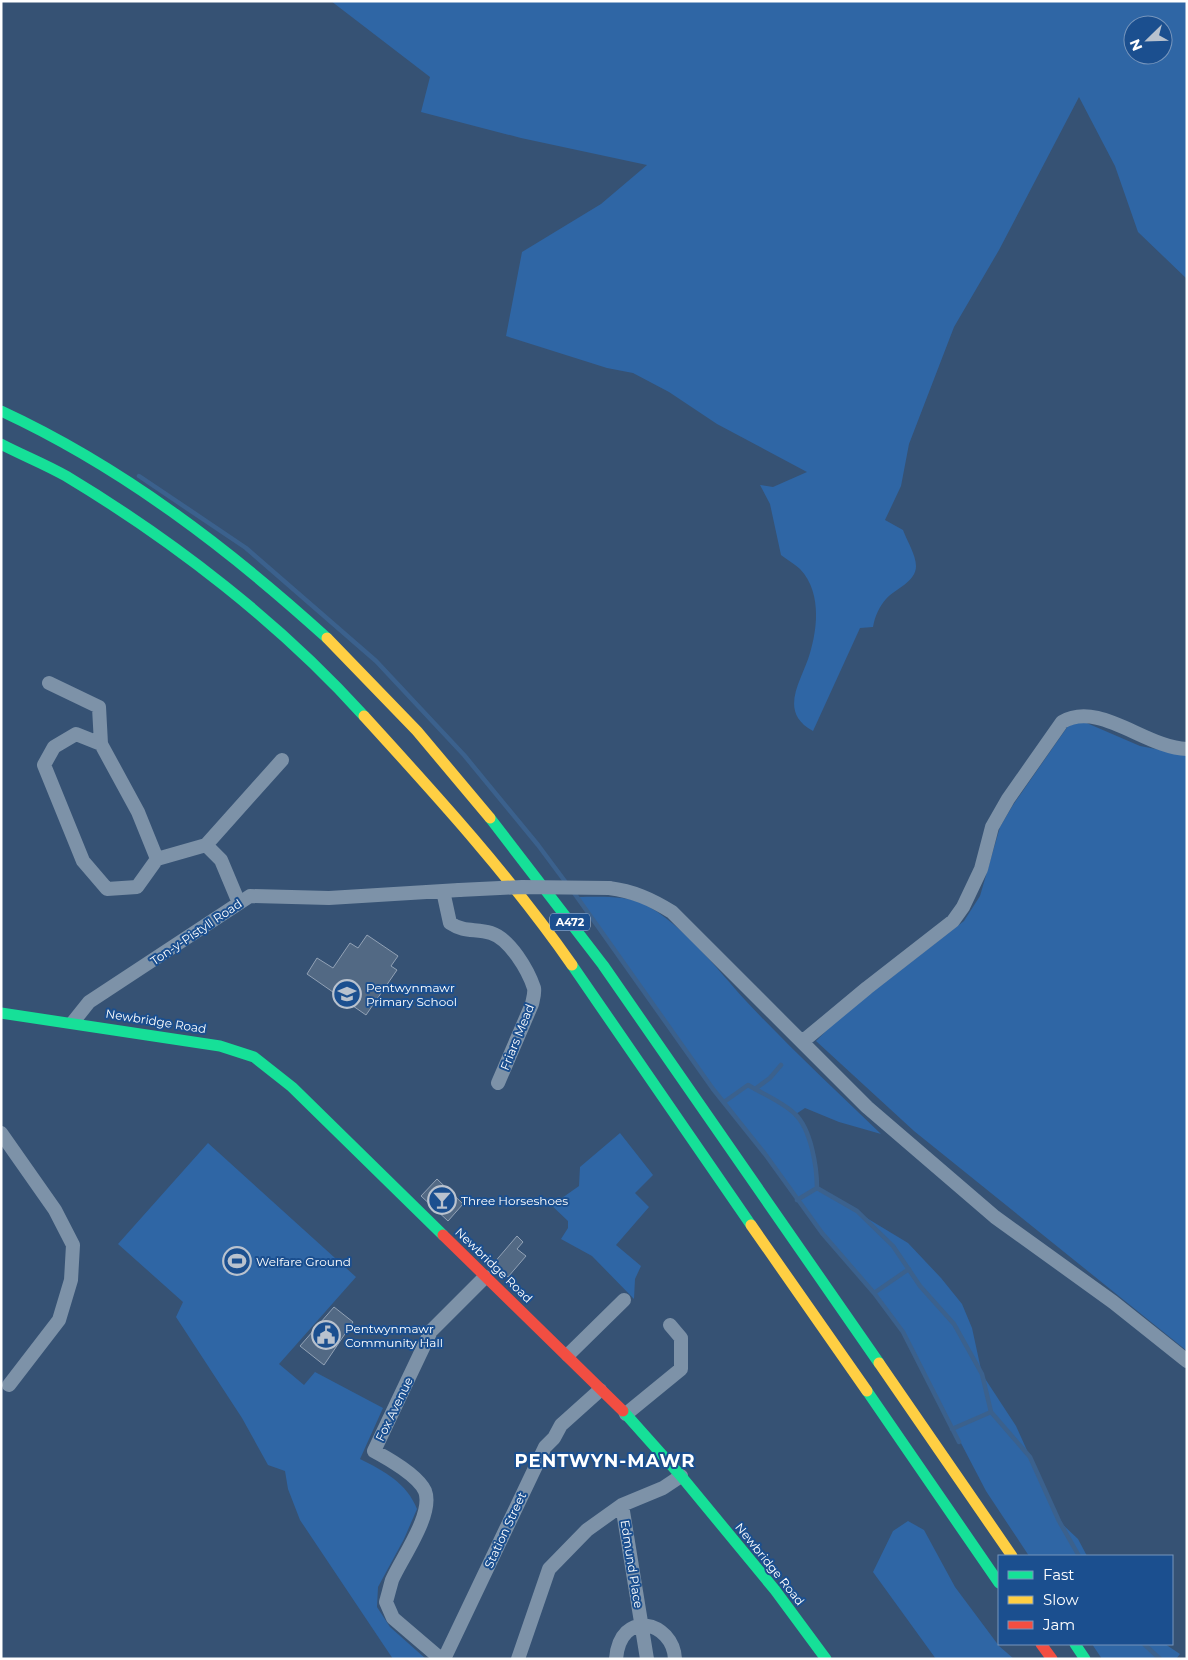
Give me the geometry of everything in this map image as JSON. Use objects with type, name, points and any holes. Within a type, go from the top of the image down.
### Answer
[{"type":"main road","name":"A472","points":[[1,410],[48,432],[150,496],[245,566],[348,658],[424,739],[532,872],[602,966],[1011,1555]]},
{"type":"main road","name":"A472","points":[[1,444],[73,482],[178,551],[258,613],[325,673],[475,839],[551,935],[998,1582]]},
{"type":"main road","name":"Newbridge Road","points":[[1,1013],[73,1022],[220,1046],[254,1058],[292,1087],[485,1277],[568,1355],[600,1390],[626,1414],[681,1476],[775,1590],[826,1659]]},
{"type":"main road","points":[[1042,1645],[1052,1659]]},
{"type":"main road","points":[[1076,1645],[1085,1659]]},
{"type":"street","points":[[49,683],[99,707],[101,744],[138,812],[157,859]]},
{"type":"street","points":[[802,1042],[854,998],[953,920],[963,907],[981,869],[992,827],[1008,799],[1062,722],[1073,716],[1094,716],[1156,742],[1187,749]]},
{"type":"street","points":[[101,744],[76,734],[54,747],[44,765],[83,861],[107,889],[137,886],[157,859],[206,845],[282,760]]},
{"type":"street","points":[[206,845],[221,860],[239,903]]},
{"type":"street","name":"Ton-y-Pistyll Road","points":[[73,1022],[89,1002],[250,896],[329,898],[522,887],[630,890],[653,900],[672,912],[867,1107],[995,1217],[1113,1302],[1187,1360]]},
{"type":"street","name":"Friars Mead","points":[[443,891],[450,922],[460,929],[491,933],[505,941],[528,974],[534,990],[532,1004],[498,1083]]},
{"type":"street","points":[[1,1133],[55,1210],[74,1244],[71,1280],[59,1320],[9,1385]]},
{"type":"street","name":"Fox Avenue","points":[[442,1659],[393,1618],[386,1602],[392,1580],[423,1519],[426,1505],[424,1491],[398,1463],[374,1451],[431,1331],[485,1277]]},
{"type":"street","points":[[568,1355],[624,1300]]},
{"type":"street","points":[[626,1414],[681,1369],[682,1338],[670,1325]]},
{"type":"street","name":"Station Street","points":[[442,1659],[545,1447],[554,1438],[561,1425],[600,1390]]},
{"type":"street","points":[[518,1659],[549,1569],[587,1530],[622,1505],[663,1488],[681,1476]]},
{"type":"street","name":"Edmund Place","points":[[622,1505],[647,1659]]},
{"type":"street","name":"Edmund Place","points":[[616,1659],[617,1648],[623,1635],[630,1627],[641,1624],[659,1630],[669,1641],[676,1659]]},
{"type":"shaded area","points":[[331,1],[1187,1],[1187,279],[1138,232],[1115,166],[1079,97],[999,250],[954,327],[909,444],[901,486],[885,520],[903,530],[915,557],[915,572],[909,581],[890,595],[884,602],[873,627],[860,628],[813,731],[802,723],[796,714],[794,705],[798,685],[813,643],[816,620],[815,598],[807,578],[800,569],[781,555],[770,504],[760,485],[773,487],[807,472],[717,424],[669,392],[633,373],[607,368],[506,336],[522,252],[601,204],[647,165],[521,138],[421,112],[430,77]]},
{"type":"shaded area","points":[[1082,721],[1140,746],[1187,755],[1187,1351],[914,1131],[816,1041],[839,1018],[964,921],[980,896],[1000,827],[1013,805],[1068,726]]},
{"type":"shaded area","points":[[577,897],[611,897],[637,901],[673,923],[699,948],[779,1035],[881,1134],[839,1122],[805,1108],[796,1114],[812,1150],[816,1167],[817,1188],[908,1243],[941,1278],[962,1304],[972,1328],[982,1374],[1016,1426],[1059,1521],[1078,1539],[1086,1555],[1028,1555],[986,1491],[903,1332],[874,1293],[822,1233],[765,1154],[713,1089]]},
{"type":"shaded area","points":[[620,1133],[653,1175],[635,1193],[649,1207],[616,1245],[641,1266],[635,1279],[634,1299],[592,1256],[561,1239],[568,1228],[568,1221],[549,1203],[562,1198],[579,1186],[580,1167]]},
{"type":"shaded area","points":[[208,1143],[356,1277],[279,1364],[304,1385],[315,1372],[383,1408],[360,1459],[386,1473],[401,1485],[413,1500],[417,1509],[404,1539],[378,1587],[377,1607],[390,1627],[426,1659],[393,1659],[300,1520],[288,1489],[285,1471],[268,1465],[242,1418],[176,1317],[183,1302],[118,1244]]},
{"type":"shaded area","points":[[908,1521],[924,1530],[955,1587],[998,1645],[1014,1659],[936,1659],[873,1572],[893,1531]]},
{"type":"shaded area","points":[[1093,1645],[1166,1645],[1180,1654],[1176,1659],[1102,1659]]},
{"type":"building","points":[[367,935],[398,956],[391,966],[397,970],[366,1015],[307,974],[317,958],[333,968],[350,943],[358,948]]},
{"type":"building","points":[[437,1179],[463,1204],[448,1221],[421,1196]]},
{"type":"building","points":[[517,1236],[523,1242],[517,1249],[526,1256],[508,1277],[493,1264]]},
{"type":"building","name":"Pentwynmawr Community Hall","points":[[334,1307],[353,1322],[324,1365],[300,1346]]},
{"type":"waterway","points":[[139,476],[246,548],[376,661],[464,755],[538,845],[567,884]]},
{"type":"waterway","points":[[572,890],[713,1089],[765,1154],[822,1233],[874,1293],[903,1332],[959,1442]]},
{"type":"waterway","points":[[755,1089],[770,1078],[781,1065]]},
{"type":"waterway","points":[[724,1102],[748,1085],[785,1106],[801,1121],[812,1149],[817,1188],[857,1211],[893,1246],[920,1286],[954,1324],[982,1374],[991,1412],[1030,1457],[1059,1521],[1078,1555]]},
{"type":"waterway","points":[[797,1200],[817,1188]]},
{"type":"waterway","points":[[874,1293],[909,1269]]},
{"type":"waterway","points":[[952,1429],[991,1412]]},
{"type":"waterway","points":[[1145,1645],[1160,1659]]},
{"type":"traffic: fast","points":[[1,411],[46,433],[89,458],[173,512],[252,573],[327,638]]},
{"type":"traffic: fast","points":[[1,444],[66,476],[186,556],[261,616],[297,648],[364,716]]},
{"type":"traffic: fast","points":[[490,818],[603,965],[879,1363]]},
{"type":"traffic: fast","points":[[572,965],[751,1225]]},
{"type":"traffic: fast","points":[[1,1013],[220,1046],[254,1057],[292,1087],[443,1235]]},
{"type":"traffic: fast","points":[[867,1391],[998,1582]]},
{"type":"traffic: fast","points":[[623,1411],[681,1476],[775,1590],[826,1659]]},
{"type":"traffic: fast","points":[[1076,1645],[1085,1659]]},
{"type":"traffic: slow","points":[[327,638],[417,731],[490,818]]},
{"type":"traffic: slow","points":[[364,716],[446,806],[498,868],[572,965]]},
{"type":"traffic: slow","points":[[751,1225],[867,1391]]},
{"type":"traffic: slow","points":[[879,1363],[1011,1555]]},
{"type":"traffic: jam","points":[[443,1235],[623,1411]]},
{"type":"traffic: jam","points":[[1042,1645],[1052,1659]]},
{"type":"place","name":"Pentwynmawr Primary School","points":[[347,994]]},
{"type":"place","name":"Three Horseshoes","points":[[442,1200]]},
{"type":"place","name":"Welfare Ground","points":[[237,1261]]},
{"type":"place","name":"Pentwynmawr Community Hall","points":[[326,1335]]},
{"type":"district","name":"PENTWYN-MAWR","points":[[605,1461]]}]
